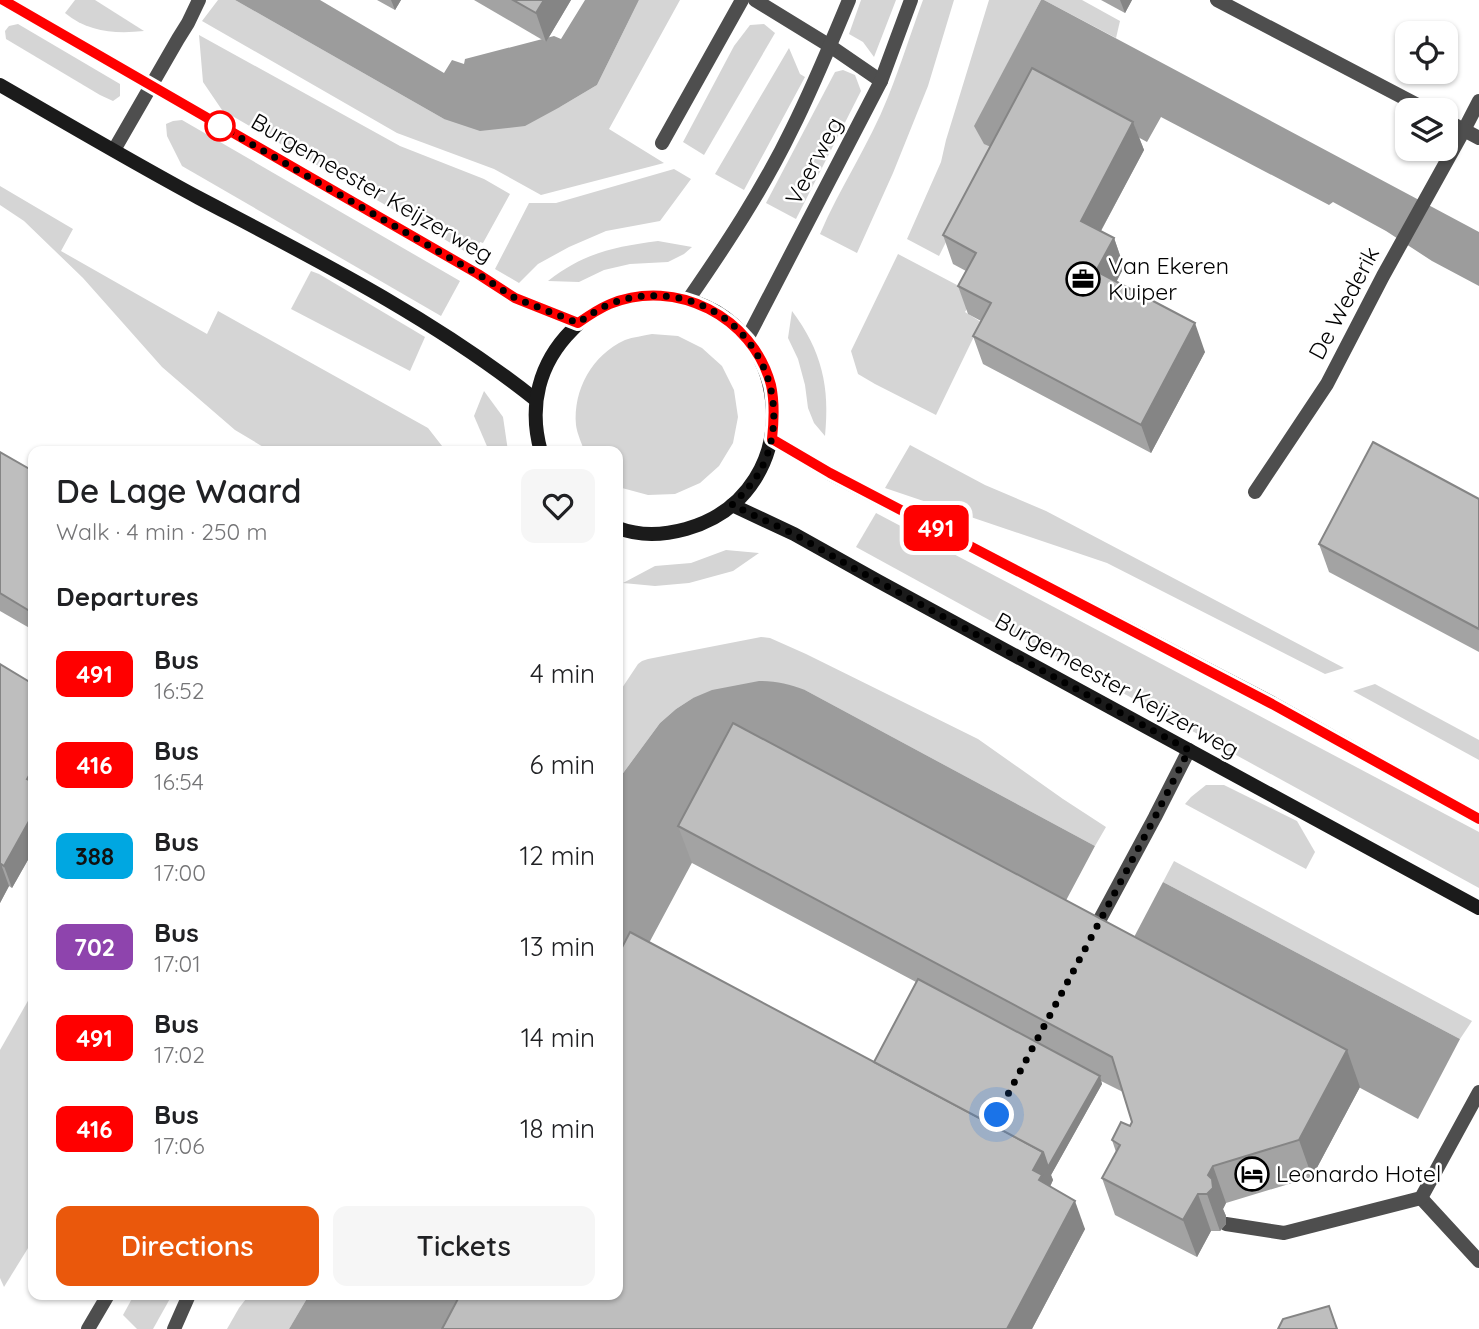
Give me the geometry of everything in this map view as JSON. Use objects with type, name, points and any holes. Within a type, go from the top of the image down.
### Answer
[{"type":"main road","name":"Burgemeester Keijzerweg","points":[[3,0],[478,274],[515,298],[578,323]]},
{"type":"main road","points":[[0,85],[185,190],[332,268],[444,334],[536,401]]},
{"type":"main road","points":[[540,446],[536,401],[540,378],[549,358],[562,339],[578,323],[611,303],[649,295],[688,299],[720,315],[747,338],[757,353],[771,386],[774,421],[772,439],[757,475],[746,492],[732,505],[717,517],[700,525],[662,534],[623,532]]},
{"type":"main road","points":[[772,439],[830,473],[1272,704],[1479,819]]},
{"type":"main road","name":"Burgemeester Keijzerweg","points":[[732,505],[794,534],[1479,908]]},
{"type":"street","points":[[662,144],[742,0]]},
{"type":"street","points":[[755,0],[830,46],[881,82]]},
{"type":"street","name":"Veerweg","points":[[688,299],[725,247],[792,130],[849,0]]},
{"type":"street","name":"Veerweg","points":[[747,338],[881,82],[911,0]]},
{"type":"street","points":[[1217,0],[1404,98]]},
{"type":"street","points":[[114,150],[199,1]]},
{"type":"street","name":"De Wederik","points":[[1255,492],[1327,384],[1382,276],[1479,101]]},
{"type":"street","points":[[1458,127],[1479,138]]},
{"type":"street","points":[[1088,942],[1189,750]]},
{"type":"street","points":[[1226,1224],[1284,1233],[1421,1198],[1479,1092]]},
{"type":"street","points":[[1421,1198],[1479,1261]]},
{"type":"street","points":[[88,1329],[105,1300]]},
{"type":"street","points":[[174,1329],[187,1300]]},
{"type":"shaded area","points":[[75,0],[95,0],[144,31],[112,32],[83,24],[65,13]]},
{"type":"shaded area","points":[[218,0],[235,0],[444,119],[560,107],[597,85],[639,0],[680,0],[609,129],[664,163],[541,195],[494,169],[397,133],[202,21]]},
{"type":"shaded area","points":[[235,0],[320,0],[444,73],[452,60],[464,64],[465,59],[554,36],[561,39],[585,0],[639,0],[597,85],[525,126],[480,131],[444,119]]},
{"type":"shaded area","points":[[861,0],[896,0],[874,57],[863,42],[849,34]]},
{"type":"shaded area","points":[[923,0],[954,0],[928,86],[857,253],[820,234],[880,115]]},
{"type":"shaded area","points":[[989,0],[1041,0],[975,126],[1000,151],[956,222],[939,256],[907,239],[941,162]]},
{"type":"shaded area","points":[[1041,0],[1479,232],[1479,286],[1333,202],[1329,205],[1161,117],[1147,142],[1039,83],[1000,151],[984,144],[974,126]]},
{"type":"shaded area","points":[[1044,0],[1082,0],[1120,21],[1116,38]]},
{"type":"shaded area","points":[[18,24],[120,84],[120,96],[113,101],[100,95],[6,39],[5,31],[9,26]]},
{"type":"shaded area","points":[[764,24],[775,33],[704,155],[683,142],[734,46],[750,25]]},
{"type":"shaded area","points":[[199,35],[400,146],[484,179],[510,194],[483,243],[480,242],[473,256],[222,110],[203,82]]},
{"type":"shaded area","points":[[789,48],[800,74],[805,77],[744,190],[715,174]]},
{"type":"shaded area","points":[[843,70],[855,75],[861,91],[796,219],[766,203],[835,72]]},
{"type":"shaded area","points":[[182,120],[460,281],[441,316],[182,166],[167,136],[166,124]]},
{"type":"shaded area","points":[[674,169],[691,179],[660,221],[606,231],[569,247],[538,264],[519,283],[495,269],[529,203],[556,203]]},
{"type":"shaded area","points":[[0,186],[73,229],[61,251],[207,334],[218,311],[428,428],[442,446],[262,446],[235,430],[162,367],[83,278],[24,221],[0,205]]},
{"type":"shaded area","points":[[658,241],[692,247],[668,262],[630,264],[604,270],[579,282],[548,281],[574,264],[600,253]]},
{"type":"shaded area","points":[[898,254],[976,295],[965,312],[981,322],[936,415],[858,374],[851,351]]},
{"type":"shaded area","points":[[311,271],[425,337],[410,371],[291,309]]},
{"type":"shaded area","points":[[792,311],[811,341],[822,370],[826,401],[825,436],[814,423],[808,408],[798,359],[788,338]]},
{"type":"shaded area","points":[[652,334],[678,336],[702,348],[722,366],[734,390],[738,417],[733,443],[719,466],[700,483],[675,494],[648,495],[623,488],[623,446],[582,446],[577,432],[578,399],[587,375],[603,355],[625,340]]},
{"type":"shaded area","points":[[484,391],[503,417],[507,446],[487,446],[474,416]]},
{"type":"shaded area","points":[[910,445],[985,485],[1046,511],[1344,668],[1325,674],[1107,563],[885,488]]},
{"type":"shaded area","points":[[876,513],[1479,832],[1479,888],[856,547]]},
{"type":"shaded area","points":[[726,550],[759,553],[733,571],[689,583],[655,586],[623,583],[655,566],[691,563]]},
{"type":"shaded area","points":[[761,637],[770,638],[978,739],[1106,827],[1095,846],[805,690],[693,698],[660,723],[623,773],[623,686],[638,664],[648,659]]},
{"type":"shaded area","points":[[759,681],[782,683],[805,690],[1095,846],[1062,908],[755,745],[623,992],[623,773],[660,723],[693,698],[712,690]]},
{"type":"shaded area","points":[[1375,684],[1479,740],[1479,760],[1353,691]]},
{"type":"shaded area","points":[[1206,785],[1224,785],[1297,821],[1315,852],[1306,869],[1185,804]]},
{"type":"shaded area","points":[[1174,861],[1472,1021],[1460,1039],[1163,882]]},
{"type":"shaded area","points":[[1163,882],[1460,1039],[1418,1119],[1122,960]]},
{"type":"shaded area","points":[[28,1001],[28,1248],[4,1287],[0,1278],[0,1050]]},
{"type":"shaded area","points":[[131,1300],[169,1300],[153,1329],[137,1329],[123,1315]]},
{"type":"shaded area","points":[[245,1300],[306,1300],[289,1329],[227,1329]]},
{"type":"shaded area","points":[[306,1300],[458,1300],[443,1329],[289,1329]]},
{"type":"building","points":[[513,0],[544,0],[536,13]]},
{"type":"building","points":[[1032,68],[1133,122],[1081,221],[1114,238],[1096,271],[1195,323],[1141,425],[973,336],[991,303],[958,286],[976,253],[943,235]]},
{"type":"building","points":[[1373,442],[1479,499],[1479,629],[1319,544]]},
{"type":"building","points":[[0,452],[28,468],[28,610],[0,593]]},
{"type":"building","points":[[0,664],[28,681],[28,823],[4,866],[0,866]]},
{"type":"building","points":[[733,723],[1347,1050],[1299,1140],[1213,1166],[1208,1175],[1212,1179],[1213,1188],[1207,1194],[1198,1194],[1183,1220],[1102,1178],[1120,1145],[1112,1140],[1121,1122],[1130,1126],[1132,1122],[1112,1057],[678,826]]},
{"type":"building","points":[[630,932],[1043,1152],[1033,1170],[1042,1175],[1039,1180],[1075,1201],[1007,1329],[442,1329],[457,1300],[623,1300],[623,945]]},
{"type":"building","points":[[918,979],[1100,1076],[1048,1167],[1043,1152],[874,1062]]},
{"type":"building","points":[[1329,1306],[1337,1329],[1278,1329],[1283,1319]]},
{"type":"bus line","name":"491","points":[[3,0],[478,274],[515,298],[578,323],[611,303],[649,295],[688,299],[705,306],[735,326],[757,353],[771,386],[774,404],[772,439],[830,473],[1272,704],[1479,819]]},
{"type":"place","name":"Van Ekeren Kuiper","points":[[1083,279]]},
{"type":"place","name":"Leonardo Hotel","points":[[1252,1174]]},
{"type":"route","points":[[220,126],[515,298],[578,323],[611,303],[649,295],[688,299],[720,315],[747,338],[757,353],[771,386],[774,404],[772,439],[766,458],[746,492],[732,505],[794,534],[1189,750],[997,1115]]}]
